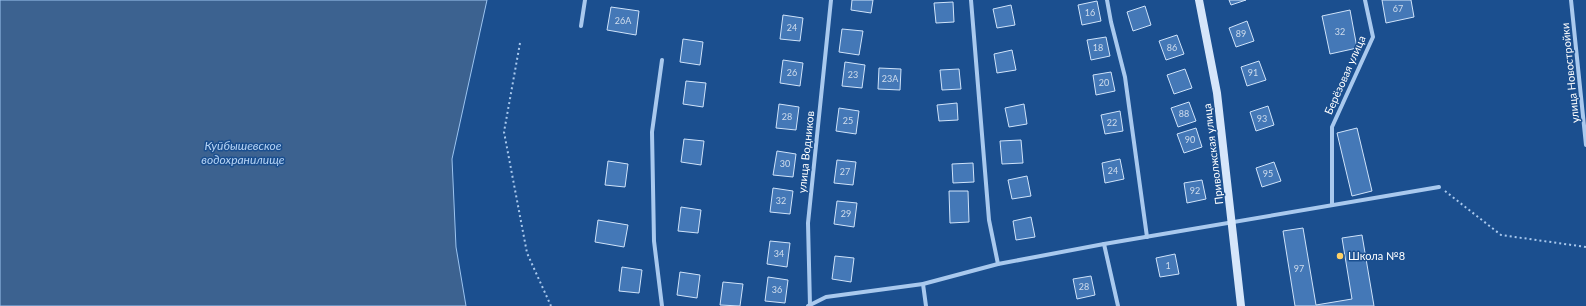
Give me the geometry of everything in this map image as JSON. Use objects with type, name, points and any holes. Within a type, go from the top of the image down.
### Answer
[{"type":"main road","name":"Приволжская улица","points":[[1199,0],[1217,93],[1241,306]]},
{"type":"street","points":[[581,26],[585,0]]},
{"type":"street","name":"улица Водников","points":[[809,306],[808,224],[831,0]]},
{"type":"street","points":[[971,0],[989,220],[998,264]]},
{"type":"street","points":[[1107,0],[1125,77],[1146,237]]},
{"type":"street","name":"Берёзовая улица","points":[[1332,205],[1332,127],[1373,37],[1365,0]]},
{"type":"street","name":"улица Новостройки","points":[[1571,0],[1586,145]]},
{"type":"street","points":[[662,60],[652,132],[654,241],[662,306]]},
{"type":"street","points":[[809,306],[826,297],[923,284],[998,264],[1104,244],[1439,187]]},
{"type":"street","points":[[1104,244],[1118,306]]},
{"type":"street","points":[[923,284],[926,306]]},
{"type":"path","points":[[520,43],[504,132],[527,253],[551,306]]},
{"type":"path","points":[[1439,187],[1501,235],[1586,247]]},
{"type":"water","name":"Куйбышевское водохранилище","points":[[0,0],[487,0],[452,159],[456,247],[466,306],[0,306]]},
{"type":"building","points":[[852,0],[873,0],[871,13],[851,10]]},
{"type":"building","points":[[1229,0],[1246,0],[1231,5]]},
{"type":"building","points":[[1382,0],[1411,0],[1414,17],[1386,23]]},
{"type":"building","points":[[1097,1],[1101,21],[1082,25],[1078,5]]},
{"type":"building","points":[[953,2],[954,22],[936,23],[934,3]]},
{"type":"building","points":[[1011,5],[1015,25],[997,28],[993,9]]},
{"type":"building","points":[[1145,6],[1151,25],[1133,31],[1127,12]]},
{"type":"building","points":[[611,7],[639,11],[636,35],[607,30]]},
{"type":"building","points":[[1350,10],[1357,48],[1330,54],[1322,16]]},
{"type":"building","points":[[783,15],[803,18],[800,41],[780,39]]},
{"type":"building","points":[[1247,21],[1254,41],[1236,47],[1229,28]]},
{"type":"building","points":[[842,29],[863,31],[859,55],[839,52]]},
{"type":"building","points":[[1177,35],[1184,54],[1166,60],[1159,41]]},
{"type":"building","points":[[1106,37],[1110,56],[1091,60],[1087,40]]},
{"type":"building","points":[[683,39],[703,42],[700,65],[680,62]]},
{"type":"building","points":[[1012,50],[1016,70],[997,73],[994,54]]},
{"type":"building","points":[[783,60],[803,63],[800,86],[780,83]]},
{"type":"building","points":[[1259,61],[1266,80],[1247,86],[1241,67]]},
{"type":"building","points":[[845,62],[865,65],[862,88],[842,86]]},
{"type":"building","points":[[879,68],[901,69],[900,90],[878,89]]},
{"type":"building","points":[[959,69],[961,89],[942,90],[940,70]]},
{"type":"building","points":[[1185,69],[1192,88],[1174,94],[1167,75]]},
{"type":"building","points":[[1111,72],[1115,91],[1096,95],[1093,75]]},
{"type":"building","points":[[686,81],[706,83],[703,107],[683,104]]},
{"type":"building","points":[[1189,102],[1196,121],[1178,127],[1171,108]]},
{"type":"building","points":[[957,103],[958,120],[939,121],[937,105]]},
{"type":"building","points":[[779,104],[799,107],[796,130],[776,128]]},
{"type":"building","points":[[1024,104],[1027,124],[1009,127],[1005,108]]},
{"type":"building","points":[[1268,106],[1274,125],[1256,131],[1250,112]]},
{"type":"building","points":[[839,108],[859,111],[856,134],[836,131]]},
{"type":"building","points":[[1120,111],[1123,131],[1105,134],[1101,115]]},
{"type":"building","points":[[1196,128],[1202,147],[1184,153],[1177,134]]},
{"type":"building","points":[[1357,128],[1372,191],[1352,196],[1337,133]]},
{"type":"building","points":[[684,139],[704,141],[701,165],[681,162]]},
{"type":"building","points":[[1021,140],[1023,163],[1002,164],[1000,141]]},
{"type":"building","points":[[777,151],[796,154],[793,177],[773,175]]},
{"type":"building","points":[[1120,159],[1124,179],[1105,183],[1102,163]]},
{"type":"building","points":[[837,160],[856,162],[853,185],[834,183]]},
{"type":"building","points":[[608,161],[628,164],[625,187],[605,185]]},
{"type":"building","points":[[1274,162],[1281,181],[1262,187],[1256,168]]},
{"type":"building","points":[[973,163],[974,182],[953,183],[952,164]]},
{"type":"building","points":[[1027,176],[1031,196],[1012,199],[1008,180]]},
{"type":"building","points":[[1202,180],[1206,199],[1187,203],[1184,183]]},
{"type":"building","points":[[773,188],[793,191],[790,214],[770,212]]},
{"type":"building","points":[[949,191],[968,191],[969,222],[950,223]]},
{"type":"building","points":[[837,201],[857,203],[854,227],[834,224]]},
{"type":"building","points":[[681,207],[701,210],[698,233],[678,231]]},
{"type":"building","points":[[1031,217],[1035,237],[1016,240],[1013,221]]},
{"type":"building","points":[[598,220],[628,225],[624,247],[595,242]]},
{"type":"building","points":[[1303,228],[1316,305],[1352,299],[1342,238],[1362,235],[1374,306],[1295,306],[1283,231]]},
{"type":"building","points":[[770,241],[790,243],[787,267],[767,264]]},
{"type":"building","points":[[1175,254],[1179,274],[1160,277],[1156,258]]},
{"type":"building","points":[[835,256],[854,258],[851,282],[832,279]]},
{"type":"building","points":[[622,267],[642,270],[639,293],[619,291]]},
{"type":"building","points":[[680,272],[700,275],[697,298],[677,295]]},
{"type":"building","points":[[1091,276],[1095,295],[1077,299],[1073,279]]},
{"type":"building","points":[[768,277],[788,280],[785,303],[765,301]]},
{"type":"building","points":[[723,282],[743,284],[740,306],[720,305]]},
{"type":"place","name":"Школа №8","points":[[1340,256]]}]
